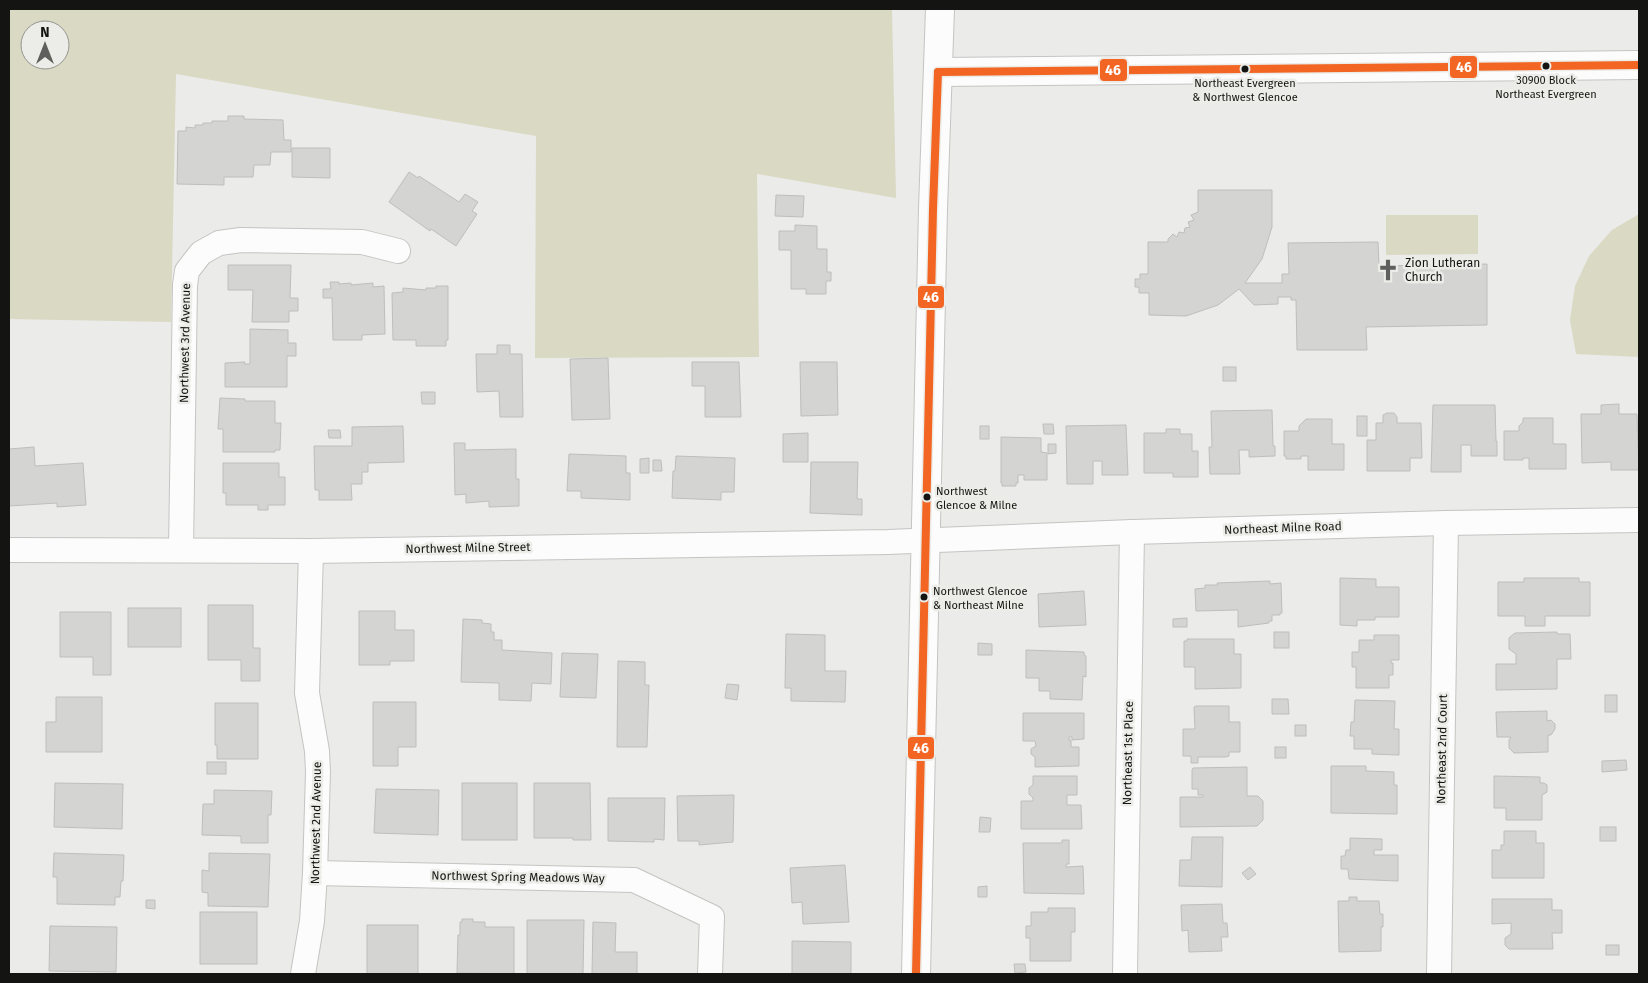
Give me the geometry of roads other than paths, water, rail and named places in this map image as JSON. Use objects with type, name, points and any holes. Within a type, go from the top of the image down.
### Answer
[{"type":"main road","points":[[916,974],[927,541],[932,219],[940,9]]},
{"type":"main road","points":[[938,72],[1639,65]]},
{"type":"street","name":"Northwest 3rd Avenue","points":[[181,550],[187,271],[201,253],[219,243],[241,240],[362,242],[398,251]]},
{"type":"street","name":"Northeast Milne Road","points":[[927,541],[1132,532],[1446,523],[1639,520]]},
{"type":"street","name":"Northeast 2nd Court","points":[[1439,974],[1446,523]]},
{"type":"street","name":"Northeast 1st Place","points":[[1125,974],[1132,532]]},
{"type":"street","name":"Northwest Milne Street","points":[[9,550],[312,551],[927,541]]},
{"type":"street","name":"Northwest 2nd Avenue","points":[[303,974],[312,921],[315,873],[317,751],[307,692],[312,551]]},
{"type":"street","name":"Northwest Spring Meadows Way","points":[[315,873],[634,880],[712,917],[710,974]]},
{"type":"place","name":"30900 Block Northeast Evergreen","points":[[1546,66]]},
{"type":"place","name":"Northeast Evergreen & Northwest Glencoe","points":[[1245,69]]},
{"type":"place","name":"Zion Lutheran Church","points":[[1388,270]]},
{"type":"place","name":"Northwest Glencoe & Milne","points":[[927,497]]},
{"type":"place","name":"Northwest Glencoe & Northeast Milne","points":[[924,597]]}]
